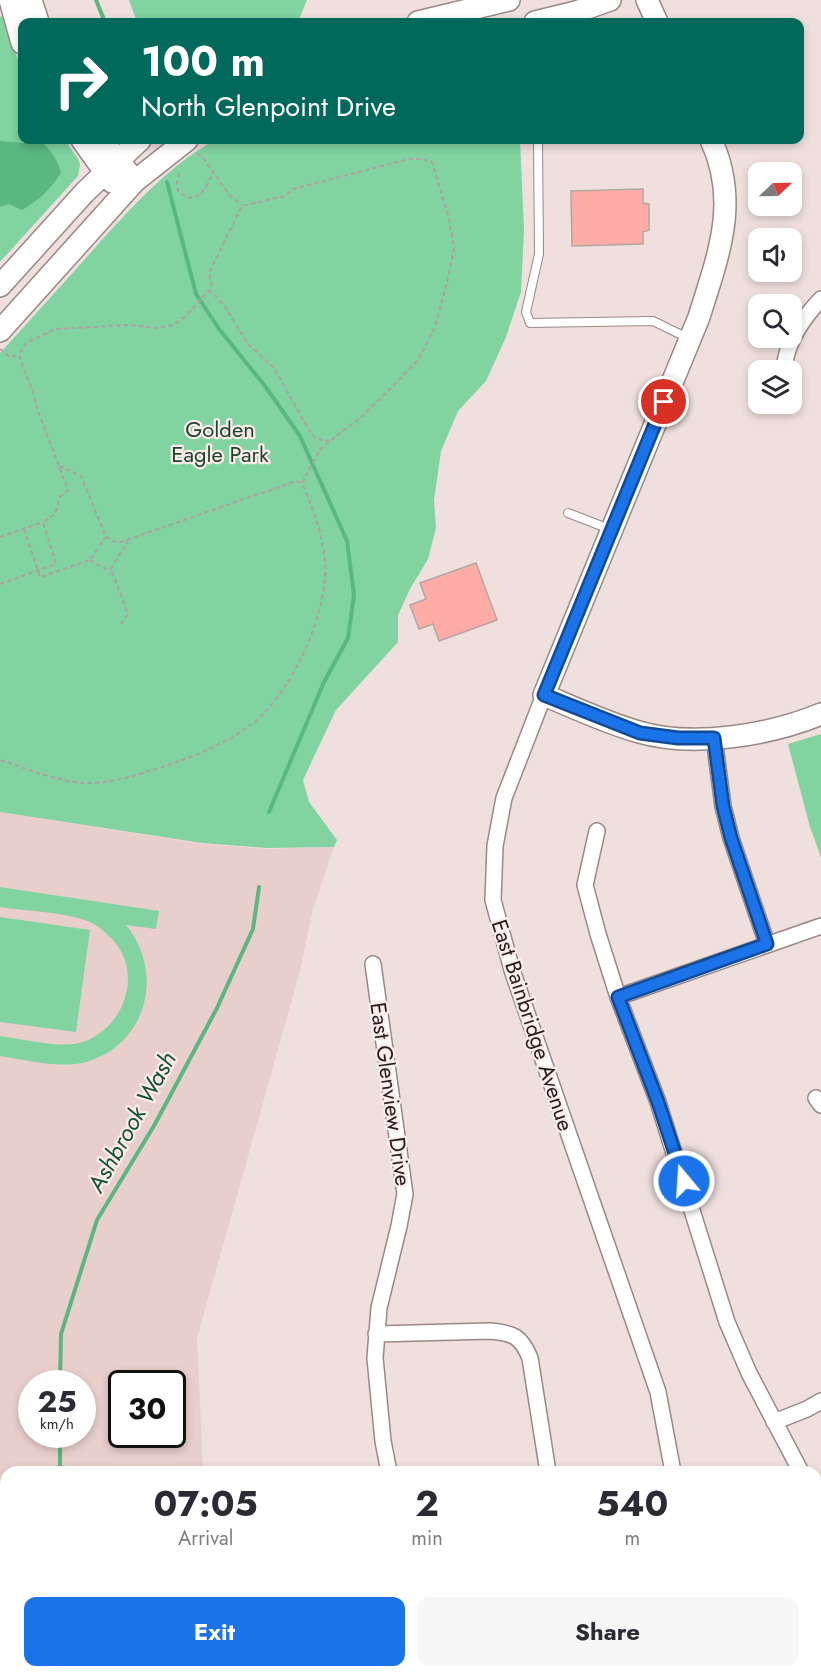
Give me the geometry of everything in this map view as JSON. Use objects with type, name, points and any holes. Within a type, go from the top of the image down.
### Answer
[{"type":"street","points":[[10,0],[18,29]]},
{"type":"street","points":[[31,0],[37,18]]},
{"type":"street","points":[[434,18],[508,0]]},
{"type":"street","points":[[551,18],[609,0]]},
{"type":"street","points":[[647,0],[655,18]]},
{"type":"street","points":[[86,144],[111,166],[128,188]]},
{"type":"street","points":[[103,144],[111,166]]},
{"type":"street","points":[[0,286],[85,192],[136,144]]},
{"type":"street","name":"East Bainbridge Avenue","points":[[672,1466],[658,1392],[512,970],[493,900],[495,846],[504,798],[690,339],[718,258],[724,228],[726,196],[722,170],[712,144]]},
{"type":"street","points":[[0,331],[128,188],[189,147]]},
{"type":"street","points":[[787,360],[792,339],[805,316],[821,299]]},
{"type":"street","points":[[544,695],[640,733],[678,738],[714,738],[766,732],[792,726],[821,714]]},
{"type":"street","points":[[714,738],[723,806],[731,838],[767,944]]},
{"type":"street","points":[[597,831],[585,885],[598,934],[618,997],[658,1102],[727,1322],[774,1422],[798,1466]]},
{"type":"street","points":[[618,997],[821,926]]},
{"type":"street","name":"East Glenview Drive","points":[[374,964],[405,1194],[379,1308],[376,1334],[375,1358],[383,1441],[388,1466]]},
{"type":"street","points":[[376,1334],[490,1331],[506,1332],[519,1338],[530,1358],[547,1466]]},
{"type":"street","points":[[774,1422],[821,1401]]},
{"type":"lane","points":[[538,144],[539,254],[526,312],[530,323],[653,321],[690,339]]},
{"type":"lane","points":[[568,513],[612,530]]},
{"type":"path","points":[[189,147],[202,156],[230,196],[242,206]]},
{"type":"path","points":[[0,349],[10,357],[19,354],[26,343],[55,329],[129,325],[157,328],[173,325],[186,316],[212,287],[208,273],[242,206],[284,196],[293,189],[409,159],[423,159],[432,162],[448,215],[454,248],[435,327],[417,360],[361,417],[321,448],[302,483]]},
{"type":"path","points":[[179,173],[178,191],[188,198],[195,198],[203,192],[213,172]]},
{"type":"path","points":[[208,291],[215,295],[226,308],[248,344],[274,368],[316,439],[330,441]]},
{"type":"path","points":[[0,537],[43,522],[54,514],[60,497],[68,490],[36,406],[35,395],[22,368],[19,354]]},
{"type":"path","points":[[0,760],[63,779],[92,783],[131,777],[227,741],[255,722],[279,694],[297,666],[313,632],[322,602],[325,563],[320,528],[302,483],[296,481],[118,543],[106,537],[81,476],[59,466]]},
{"type":"path","points":[[0,584],[56,564],[43,522]]},
{"type":"path","points":[[24,529],[40,577],[90,560],[106,537]]},
{"type":"path","points":[[121,624],[128,614],[111,569],[128,541]]},
{"type":"path","points":[[90,560],[112,573]]},
{"type":"shaded area","points":[[0,141],[44,144],[58,163],[61,173],[53,185],[22,210],[9,204],[0,207]]},
{"type":"shaded area","points":[[0,812],[203,844],[265,849],[334,847],[312,913],[300,971],[197,1338],[203,1466],[0,1466]]},
{"type":"green space","points":[[129,0],[307,0],[300,18],[136,18]]},
{"type":"green space","points":[[2,16],[18,60],[18,144],[68,144],[80,164],[78,176],[0,262],[0,17]]},
{"type":"green space","name":"Golden Eagle Park","points":[[208,144],[520,144],[524,230],[521,292],[506,337],[486,381],[458,411],[441,451],[434,500],[436,528],[428,559],[398,615],[398,642],[336,710],[303,780],[309,802],[337,840],[334,847],[266,848],[202,843],[0,812],[0,353],[120,220],[165,176]]},
{"type":"green space","points":[[821,734],[821,857],[810,827],[788,744]]},
{"type":"green space","points":[[0,887],[159,911],[156,929],[126,925],[138,944],[145,965],[147,986],[143,1007],[135,1026],[122,1042],[104,1055],[82,1063],[62,1065],[0,1056],[0,1036],[66,1044],[86,1041],[100,1033],[120,1010],[126,996],[128,981],[127,966],[121,952],[112,939],[99,927],[69,916],[0,907]]},
{"type":"green space","points":[[0,917],[90,930],[76,1032],[0,1022]]},
{"type":"building","points":[[643,189],[643,203],[649,204],[649,230],[643,232],[643,244],[572,246],[571,191]]},
{"type":"building","points":[[476,563],[497,620],[439,641],[433,624],[419,629],[410,605],[426,599],[420,583]]},
{"type":"waterway","points":[[96,0],[103,18]]},
{"type":"waterway","points":[[167,182],[196,294],[219,329],[265,386],[300,436],[347,541],[354,595],[348,638],[324,682],[269,812]]},
{"type":"waterway","name":"Ashbrook Wash","points":[[60,1370],[61,1334],[97,1220],[155,1124],[217,1008],[253,929],[259,887]]},
{"type":"waterway","name":"Ashbrook Wash","points":[[60,1448],[60,1466]]},
{"type":"route","points":[[664,402],[544,695],[640,733],[678,738],[714,738],[723,806],[731,838],[767,944],[618,997],[658,1102],[684,1181]]}]
